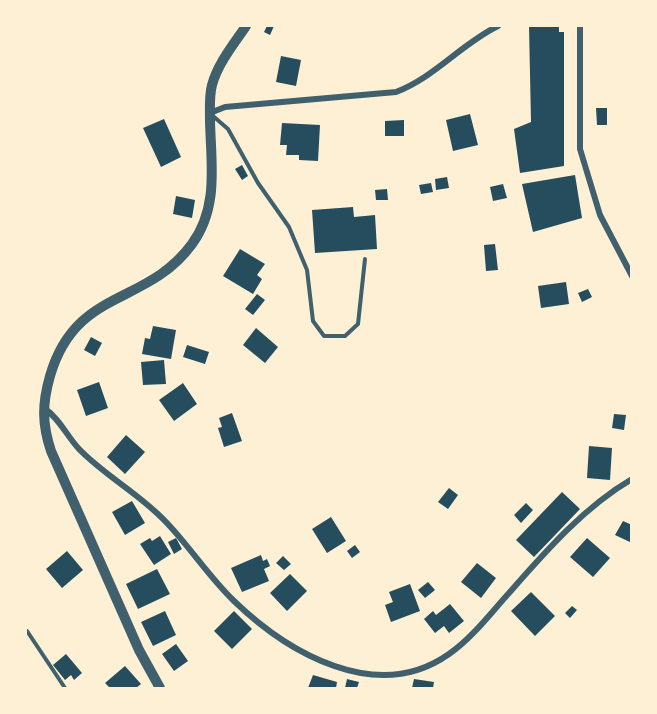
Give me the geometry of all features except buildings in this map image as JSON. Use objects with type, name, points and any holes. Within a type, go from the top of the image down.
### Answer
[{"type":"street","points":[[160,688],[140,650],[51,451],[43,427],[42,406],[55,359],[70,331],[95,310],[166,271],[197,238],[207,217],[212,191],[210,93],[215,76],[246,26]]},
{"type":"street","points":[[210,114],[225,107],[292,103],[396,92],[417,84],[474,40],[498,26]]},
{"type":"street","points":[[580,26],[580,149],[600,215],[632,276]]},
{"type":"street","points":[[42,406],[57,418],[80,450],[165,521],[232,599],[248,614],[305,653],[344,670],[363,674],[395,675],[420,670],[451,652],[473,634],[531,568],[598,501],[632,479]]},
{"type":"lane","points":[[210,114],[228,129],[258,183],[289,227],[307,270],[313,321],[324,336],[345,336],[358,324],[365,259]]},
{"type":"lane","points":[[27,631],[65,688]]}]
